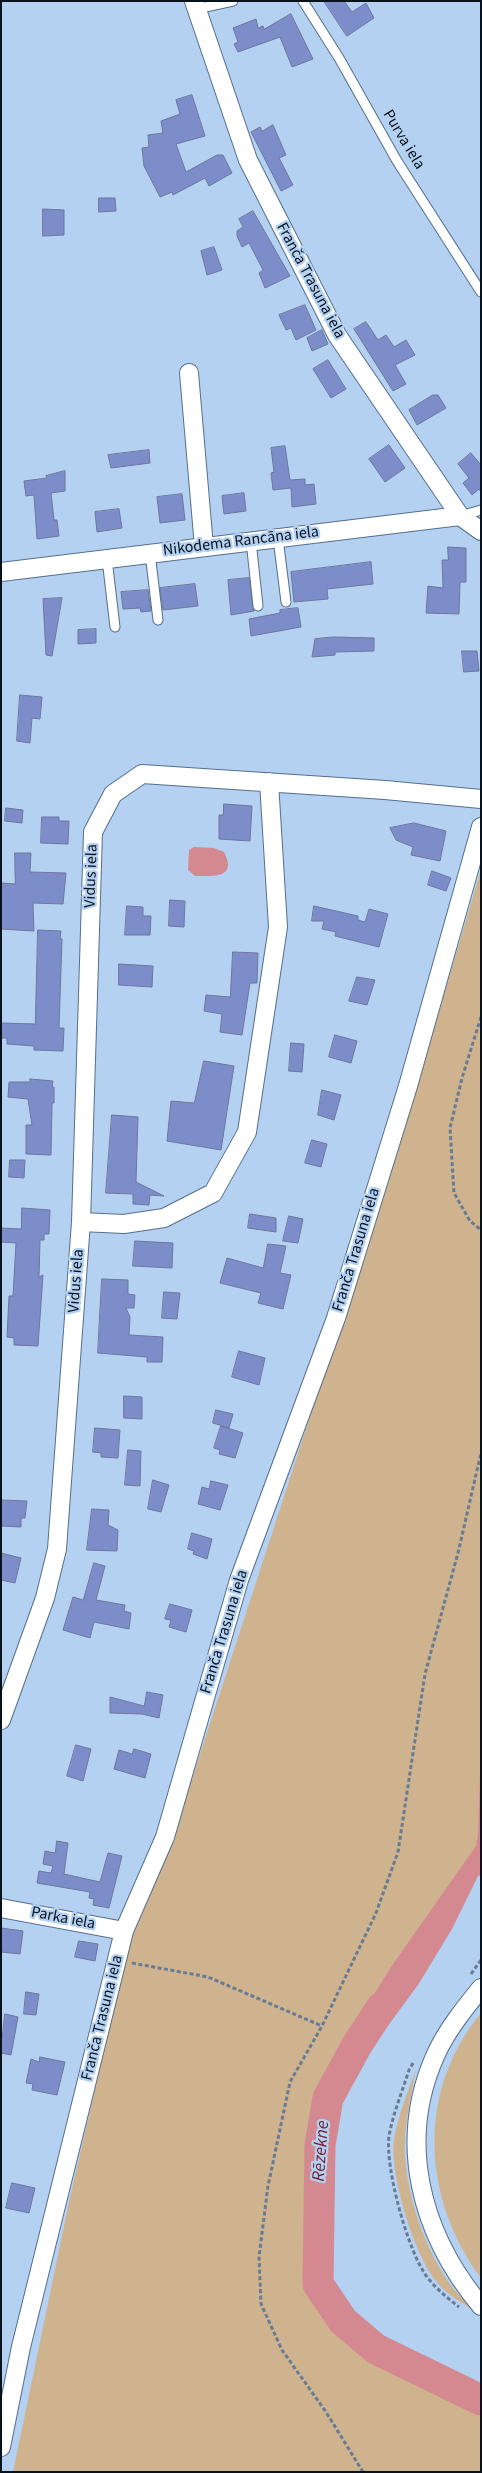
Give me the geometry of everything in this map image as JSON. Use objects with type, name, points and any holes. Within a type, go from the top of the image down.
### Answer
[{"type":"street","name":"Franča Trasuna iela","points":[[195,5],[248,160],[337,336],[460,516],[481,531]]},
{"type":"street","points":[[189,373],[204,547]]},
{"type":"street","name":"Nikodema Rancāna iela","points":[[1,572],[460,516]]},
{"type":"street","name":"Vidus iela","points":[[1,1720],[45,1598],[57,1549],[81,1222],[93,832],[113,794],[142,774],[269,782]]},
{"type":"street","points":[[81,1222],[124,1224],[164,1218],[213,1193],[247,1132],[278,927],[269,782],[481,798]]},
{"type":"street","name":"Franča Trasuna iela","points":[[1,2447],[21,2347],[124,1931],[165,1837],[239,1580],[336,1318],[408,1086],[481,827]]},
{"type":"street","name":"Parka iela","points":[[1,1908],[124,1931]]},
{"type":"street","points":[[481,1988],[447,2034],[436,2054],[423,2089],[418,2113],[416,2144],[419,2181],[432,2229],[454,2271],[481,2306]]},
{"type":"lane","points":[[195,5],[233,1]]},
{"type":"lane","name":"Purva iela","points":[[303,1],[339,58],[398,160],[481,292]]},
{"type":"lane","name":"Nikodema Rancāna iela","points":[[460,516],[481,510]]},
{"type":"lane","points":[[278,538],[286,602]]},
{"type":"lane","points":[[250,541],[258,606]]},
{"type":"lane","points":[[150,554],[158,620]]},
{"type":"lane","points":[[107,559],[115,627]]},
{"type":"path","points":[[481,1017],[462,1078],[450,1128],[454,1193],[470,1221],[481,1230]]},
{"type":"path","points":[[363,2472],[326,2412],[282,2350],[262,2304],[259,2257],[268,2186],[290,2082],[322,2026],[376,1913],[398,1852],[425,1674],[458,1552],[481,1453]]},
{"type":"path","points":[[117,1960],[208,1977],[322,2026]]},
{"type":"shaded area","points":[[194,847],[214,848],[224,852],[228,867],[221,874],[215,876],[195,876],[188,870],[189,850]]},
{"type":"shaded area","points":[[481,870],[481,1864],[326,2111],[318,2284],[376,2349],[481,2401],[481,2472],[13,2472],[69,2202],[131,1933],[176,1828],[407,1119]]},
{"type":"shaded area","points":[[481,1745],[481,1875],[478,1876],[452,1929],[418,1985],[364,2058],[351,2031],[391,1967],[476,1846]]},
{"type":"shaded area","points":[[481,2013],[481,2278],[461,2247],[447,2214],[438,2180],[434,2145],[437,2110],[445,2076],[460,2044]]},
{"type":"shaded area","points":[[416,2069],[405,2135],[405,2157],[410,2189],[418,2221],[431,2252],[447,2280],[475,2311],[444,2290],[428,2269],[419,2252],[399,2192],[393,2154],[394,2139]]},
{"type":"building","points":[[324,1],[344,1],[352,12],[366,3],[374,18],[347,36]]},
{"type":"building","points":[[291,14],[313,59],[292,67],[280,37],[238,52],[234,44],[238,42],[233,28],[256,19],[258,28],[263,26],[264,29]]},
{"type":"building","points":[[192,95],[205,136],[176,144],[186,172],[217,155],[223,155],[232,173],[209,186],[205,178],[173,195],[172,192],[160,197],[144,166],[142,148],[149,147],[148,135],[163,133],[161,121],[180,114],[176,100]]},
{"type":"building","points":[[273,125],[286,155],[279,158],[293,185],[281,191],[251,132],[260,127],[262,131]]},
{"type":"building","points":[[99,198],[115,198],[116,211],[99,212]]},
{"type":"building","points":[[43,209],[64,210],[64,235],[43,236]]},
{"type":"building","points":[[253,211],[290,276],[265,288],[259,273],[263,270],[249,243],[242,247],[237,236],[237,231],[243,227],[239,219]]},
{"type":"building","points":[[214,247],[222,270],[207,275],[201,251]]},
{"type":"building","points":[[305,305],[316,330],[296,340],[291,328],[286,330],[279,315]]},
{"type":"building","points":[[366,322],[378,340],[386,335],[394,347],[406,340],[415,355],[395,365],[406,384],[393,391],[354,329]]},
{"type":"building","points":[[322,330],[328,344],[312,351],[307,338]]},
{"type":"building","points":[[328,360],[346,389],[331,398],[313,369]]},
{"type":"building","points":[[433,395],[438,395],[446,408],[417,425],[409,410]]},
{"type":"building","points":[[389,445],[405,468],[385,482],[369,459]]},
{"type":"building","points":[[285,446],[290,480],[305,479],[305,485],[314,484],[316,504],[292,507],[291,488],[273,490],[271,473],[274,472],[271,448]]},
{"type":"building","points":[[149,450],[150,463],[111,468],[108,455]]},
{"type":"building","points":[[471,453],[481,465],[481,492],[479,489],[472,495],[463,483],[469,478],[458,464]]},
{"type":"building","points":[[65,471],[65,491],[51,493],[54,520],[57,520],[59,536],[37,539],[34,495],[26,496],[24,481],[47,478],[46,476]]},
{"type":"building","points":[[244,493],[246,511],[224,514],[222,496]]},
{"type":"building","points":[[182,494],[185,520],[160,523],[157,497]]},
{"type":"building","points":[[119,509],[122,528],[97,532],[95,512]]},
{"type":"building","points":[[448,547],[466,548],[466,582],[460,582],[459,614],[426,613],[428,586],[443,588],[442,560],[448,560]]},
{"type":"building","points":[[371,562],[373,584],[327,589],[328,599],[294,602],[291,572]]},
{"type":"building","points":[[249,578],[254,611],[231,615],[228,580]]},
{"type":"building","points":[[195,584],[198,606],[163,610],[160,588]]},
{"type":"building","points":[[148,590],[151,611],[141,612],[140,608],[123,609],[121,592]]},
{"type":"building","points":[[62,598],[52,656],[46,655],[43,599]]},
{"type":"building","points":[[298,608],[301,627],[251,636],[249,619],[280,613],[280,610]]},
{"type":"building","points":[[96,629],[96,643],[78,644],[78,630]]},
{"type":"building","points":[[334,637],[374,638],[374,651],[335,652],[335,655],[312,657],[315,639]]},
{"type":"building","points":[[462,651],[477,651],[479,671],[464,672]]},
{"type":"building","points":[[20,695],[42,697],[40,719],[32,718],[30,743],[17,741]]},
{"type":"building","points":[[224,804],[252,806],[250,841],[219,839],[219,815],[223,815]]},
{"type":"building","points":[[6,808],[23,810],[22,823],[5,821]]},
{"type":"building","points":[[42,817],[59,817],[59,821],[69,821],[68,844],[41,843]]},
{"type":"building","points":[[414,823],[446,831],[440,861],[411,855],[413,847],[396,840],[390,828]]},
{"type":"building","points":[[15,853],[31,853],[30,872],[66,873],[63,904],[33,903],[34,931],[1,929],[1,883],[15,884]]},
{"type":"building","points":[[432,871],[451,878],[446,891],[428,885]]},
{"type":"building","points":[[170,900],[185,901],[184,927],[169,926]]},
{"type":"building","points":[[127,906],[143,907],[143,916],[151,916],[150,935],[125,935]]},
{"type":"building","points":[[314,906],[358,916],[358,920],[365,922],[369,909],[388,914],[379,947],[335,936],[336,932],[322,929],[324,921],[312,921]]},
{"type":"building","points":[[38,930],[61,931],[59,1028],[64,1028],[63,1051],[34,1050],[34,1046],[7,1044],[7,1038],[1,1038],[1,1023],[35,1024]]},
{"type":"building","points":[[233,952],[258,953],[257,983],[250,983],[242,1035],[220,1032],[222,1014],[204,1011],[206,995],[230,997]]},
{"type":"building","points":[[119,964],[153,966],[152,987],[119,985]]},
{"type":"building","points":[[357,977],[375,980],[367,1005],[349,1001]]},
{"type":"building","points":[[335,1035],[357,1041],[351,1063],[329,1057]]},
{"type":"building","points":[[291,1043],[304,1044],[302,1072],[289,1071]]},
{"type":"building","points":[[204,1061],[234,1066],[221,1150],[167,1141],[171,1101],[194,1103]]},
{"type":"building","points":[[30,1079],[53,1081],[54,1103],[52,1103],[51,1155],[26,1154],[26,1125],[32,1125],[28,1099],[8,1097],[9,1082],[30,1082]]},
{"type":"building","points":[[322,1090],[341,1095],[334,1120],[318,1115]]},
{"type":"building","points":[[112,1115],[138,1117],[136,1182],[164,1196],[150,1195],[149,1205],[133,1204],[133,1194],[106,1193]]},
{"type":"building","points":[[312,1140],[327,1144],[321,1167],[305,1163]]},
{"type":"building","points":[[10,1160],[25,1160],[24,1178],[9,1177]]},
{"type":"building","points":[[22,1208],[50,1210],[49,1234],[44,1234],[44,1240],[40,1240],[39,1277],[43,1275],[38,1346],[14,1345],[14,1338],[7,1337],[9,1296],[13,1296],[16,1243],[1,1242],[1,1228],[21,1229]]},
{"type":"building","points":[[250,1214],[276,1218],[276,1232],[248,1228]]},
{"type":"building","points":[[289,1216],[303,1219],[298,1243],[283,1241]]},
{"type":"building","points":[[135,1241],[173,1243],[172,1268],[133,1266]]},
{"type":"building","points":[[268,1244],[286,1246],[280,1273],[291,1275],[283,1309],[258,1303],[261,1293],[220,1283],[227,1258],[263,1268]]},
{"type":"building","points":[[102,1279],[128,1280],[128,1294],[135,1295],[134,1308],[126,1308],[130,1317],[129,1335],[163,1337],[162,1362],[147,1362],[147,1357],[98,1353]]},
{"type":"building","points":[[164,1292],[180,1293],[177,1319],[162,1318]]},
{"type":"building","points":[[239,1351],[265,1358],[259,1385],[232,1377]]},
{"type":"building","points":[[124,1396],[142,1397],[142,1419],[124,1418]]},
{"type":"building","points":[[216,1410],[233,1414],[229,1428],[213,1423]]},
{"type":"building","points":[[221,1426],[243,1433],[235,1458],[219,1454],[220,1450],[214,1448]]},
{"type":"building","points":[[95,1428],[120,1430],[118,1458],[101,1457],[101,1453],[93,1452]]},
{"type":"building","points":[[128,1450],[141,1451],[140,1486],[125,1485]]},
{"type":"building","points":[[153,1480],[169,1485],[161,1512],[148,1509]]},
{"type":"building","points":[[211,1481],[228,1485],[220,1510],[198,1504],[202,1487],[209,1489]]},
{"type":"building","points":[[1,1500],[27,1501],[25,1518],[21,1518],[21,1527],[1,1526]]},
{"type":"building","points":[[92,1509],[109,1510],[108,1525],[118,1530],[117,1551],[87,1550]]},
{"type":"building","points":[[192,1533],[212,1539],[207,1559],[193,1554],[194,1551],[188,1549]]},
{"type":"building","points":[[1,1553],[21,1558],[15,1583],[1,1580]]},
{"type":"building","points":[[94,1563],[105,1566],[96,1600],[125,1605],[124,1611],[131,1613],[129,1629],[94,1622],[90,1638],[63,1630],[73,1597],[83,1600]]},
{"type":"building","points":[[170,1604],[192,1610],[186,1632],[169,1627],[171,1620],[165,1619]]},
{"type":"building","points":[[147,1692],[163,1695],[159,1718],[142,1714],[110,1713],[110,1697],[144,1706]]},
{"type":"building","points":[[76,1745],[91,1749],[83,1781],[67,1776]]},
{"type":"building","points":[[134,1749],[151,1754],[145,1778],[114,1769],[119,1750],[132,1754]]},
{"type":"building","points":[[57,1841],[68,1843],[64,1874],[100,1882],[108,1853],[122,1856],[109,1908],[93,1905],[94,1899],[89,1898],[90,1892],[37,1883],[39,1871],[51,1873],[53,1866],[43,1864],[45,1851],[55,1853]]},
{"type":"building","points":[[1,1928],[23,1931],[20,1954],[1,1952]]},
{"type":"building","points":[[79,1941],[98,1944],[95,1961],[75,1957]]},
{"type":"building","points":[[26,1992],[39,1994],[36,2015],[24,2014]]},
{"type":"building","points":[[5,2014],[18,2017],[11,2055],[1,2053]]},
{"type":"building","points":[[40,2057],[65,2062],[57,2095],[32,2090],[33,2084],[26,2083],[31,2059],[39,2062]]},
{"type":"building","points":[[12,2183],[35,2188],[29,2213],[6,2208]]},
{"type":"waterway","name":"Rēzekne","points":[[381,2008],[357,2045],[328,2098],[320,2145],[318,2284],[343,2321],[376,2349],[481,2400]]}]
